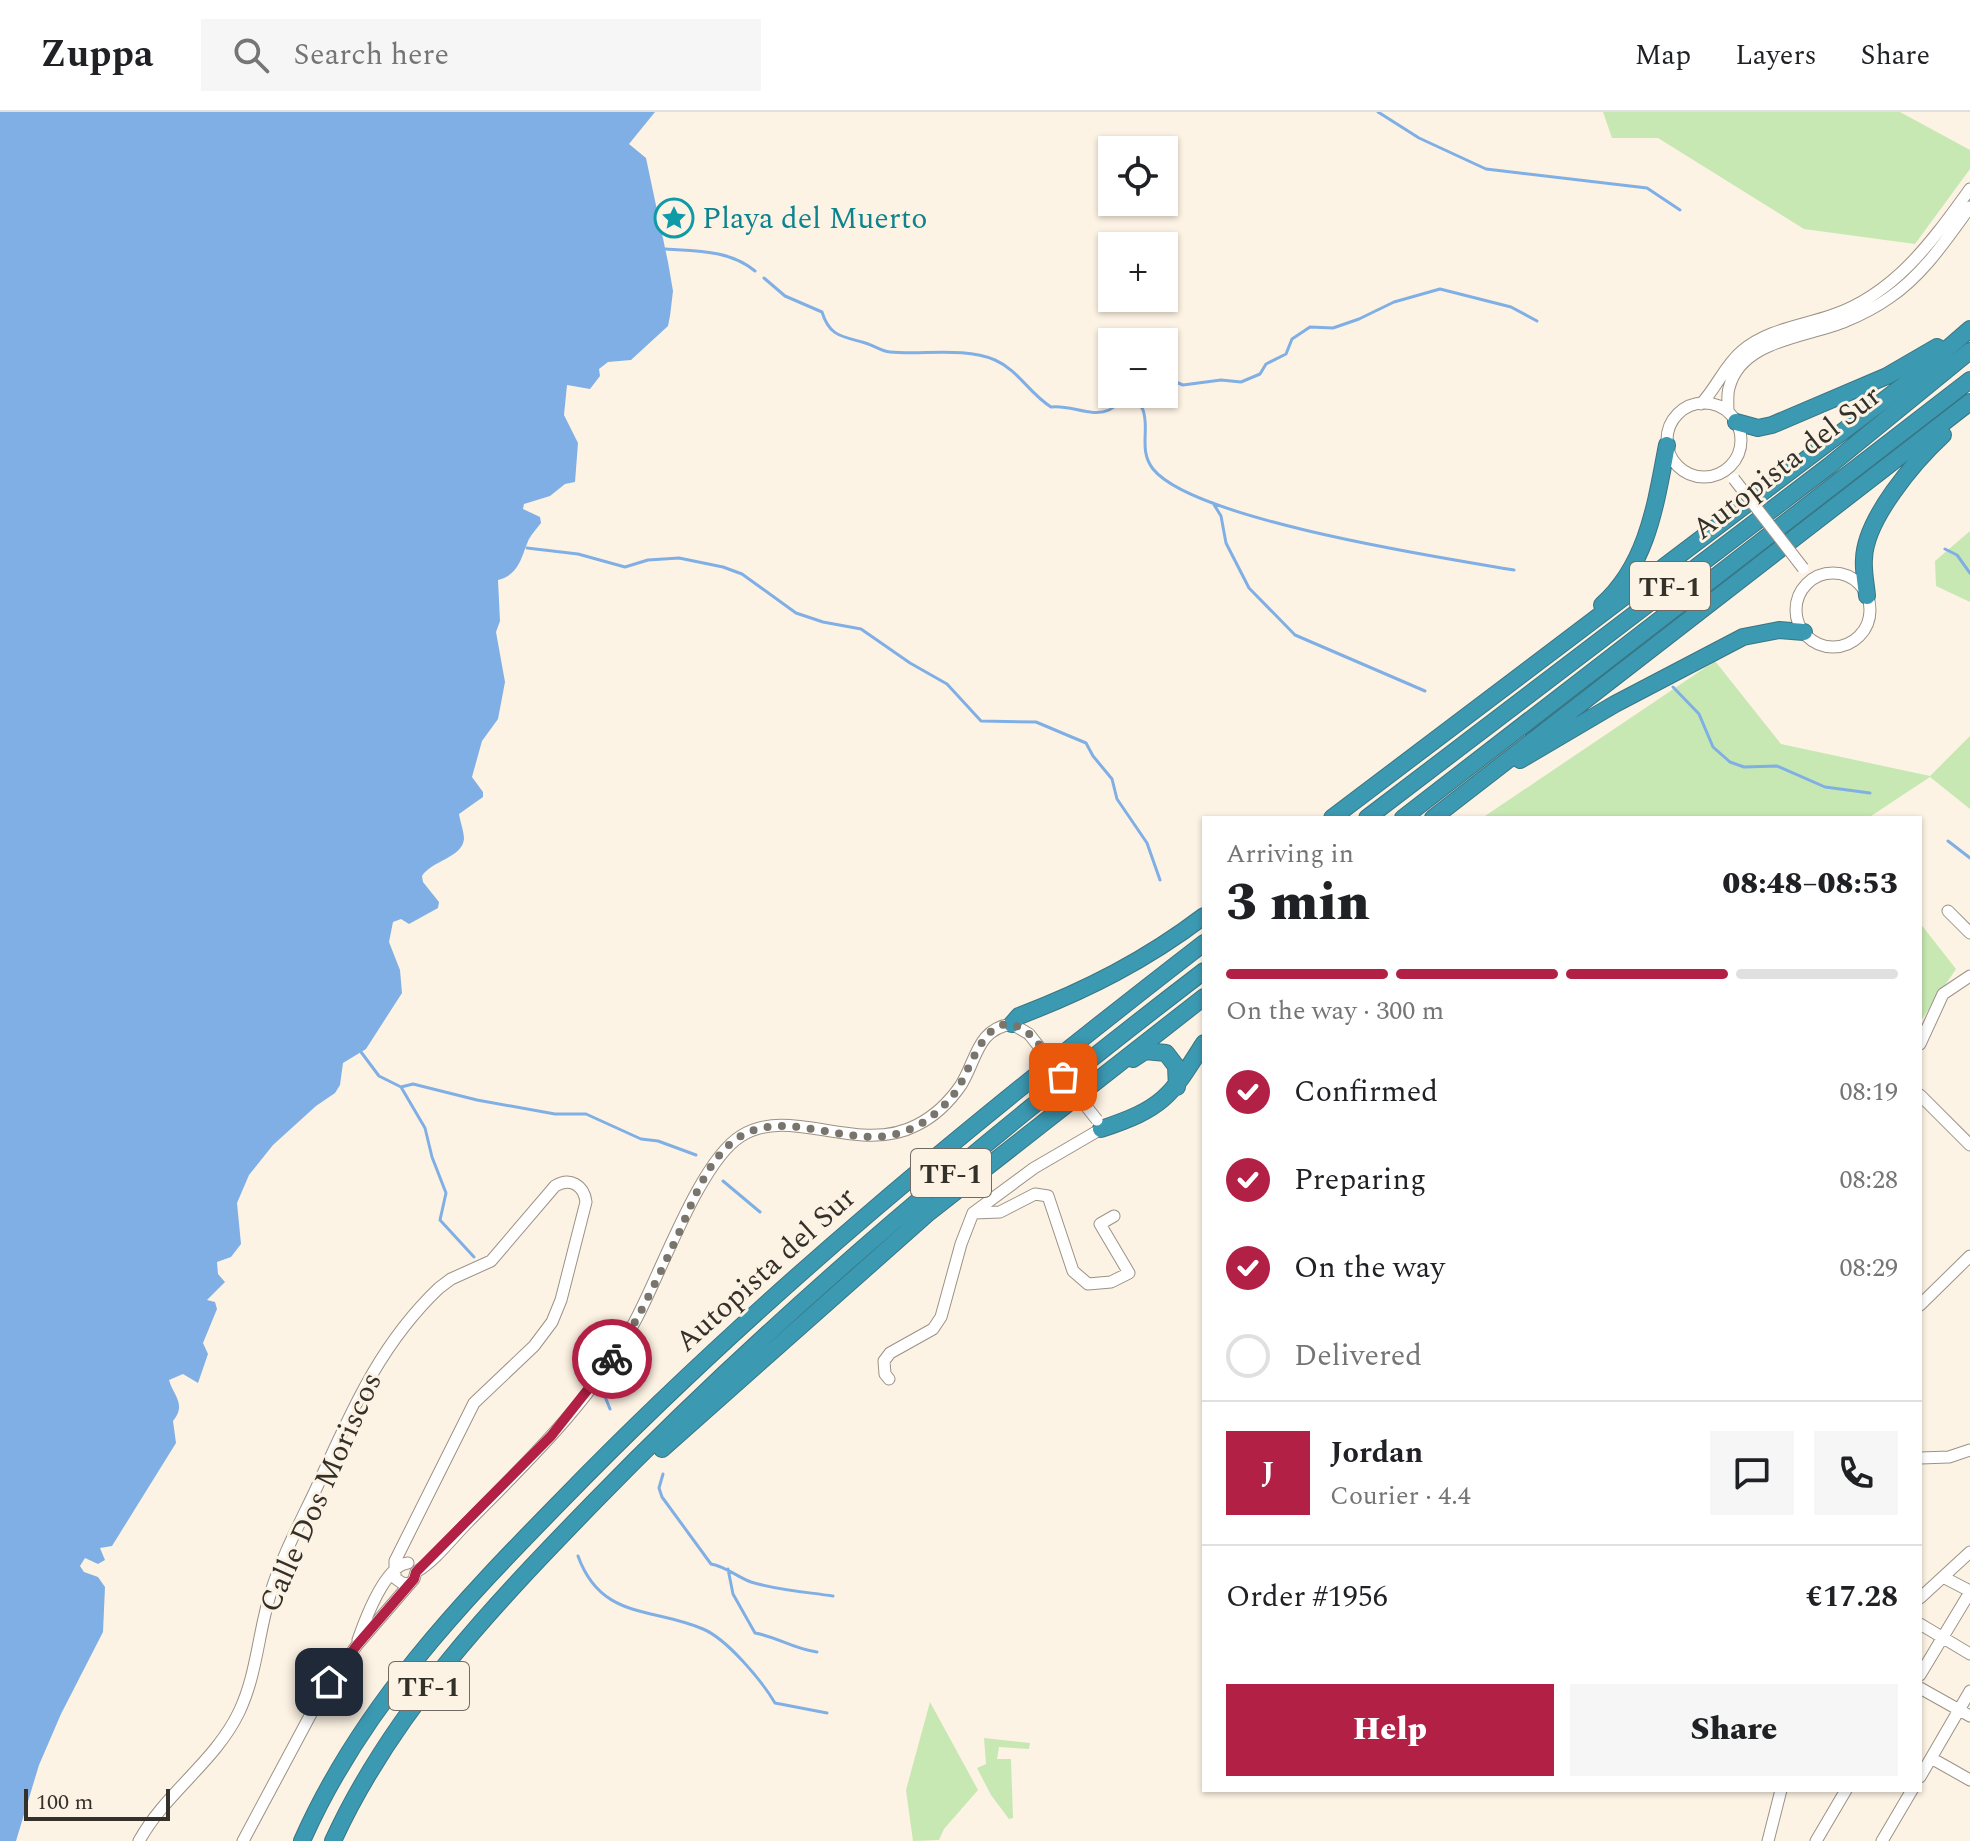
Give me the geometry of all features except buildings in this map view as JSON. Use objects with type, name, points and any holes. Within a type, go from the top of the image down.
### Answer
[{"type":"highway","points":[[1732,417],[1758,428],[1787,419],[1887,376],[1930,352],[1970,321]]},
{"type":"highway","points":[[1335,816],[1916,376],[1970,329]]},
{"type":"highway","name":"Autopista del Sur","points":[[1370,816],[1829,466],[1970,351]]},
{"type":"highway","name":"Autopista del Sur","points":[[1406,816],[1970,380]]},
{"type":"highway","points":[[1436,816],[1970,402]]},
{"type":"highway","points":[[1867,596],[1863,557],[1876,522],[1912,469],[1970,410]]},
{"type":"highway","points":[[1529,670],[1609,598],[1638,557],[1652,522],[1667,445]]},
{"type":"highway","points":[[1467,791],[1615,704],[1743,637],[1779,630],[1804,632]]},
{"type":"highway","points":[[1361,816],[1441,738]]},
{"type":"highway","points":[[1012,1024],[1019,1016],[1118,974],[1168,944],[1202,918]]},
{"type":"highway","name":"Autopista del Sur","points":[[302,1841],[354,1744],[416,1657],[504,1559],[604,1457],[729,1336],[886,1197],[996,1106],[1202,945]]},
{"type":"highway","name":"Autopista del Sur","points":[[333,1841],[372,1767],[423,1692],[549,1548],[644,1451],[810,1295],[975,1152],[1202,973]]},
{"type":"highway","points":[[549,1548],[927,1214],[1202,999]]},
{"type":"highway","points":[[1099,1124],[1152,1107],[1176,1088],[1202,1046]]},
{"type":"highway","points":[[1094,1082],[1112,1075],[1137,1055],[1157,1050],[1172,1060],[1178,1076],[1176,1088]]},
{"type":"street","points":[[1701,404],[1736,358],[1758,340],[1786,328],[1847,310],[1892,282],[1929,246],[1970,189]]},
{"type":"street","points":[[1732,417],[1715,405],[1701,404],[1687,408],[1674,419],[1668,433],[1667,445],[1673,460],[1686,472],[1708,476],[1726,469],[1735,459],[1740,446],[1732,417],[1729,387],[1739,370],[1753,356],[1776,343],[1845,322],[1891,296],[1935,254],[1970,207]]},
{"type":"street","points":[[1726,469],[1812,580]]},
{"type":"street","points":[[1823,574],[1844,575],[1861,586],[1867,596],[1869,618],[1865,628],[1852,642],[1831,647],[1820,644],[1804,632],[1797,618],[1801,592],[1823,574]]},
{"type":"street","points":[[1948,911],[1970,933]]},
{"type":"street","points":[[1922,1040],[1943,994],[1970,976]]},
{"type":"street","points":[[412,1567],[501,1489],[597,1381],[636,1321],[708,1172],[729,1145],[743,1134],[774,1127],[793,1126],[867,1138],[912,1128],[939,1110],[953,1095],[969,1071],[983,1037],[1012,1024],[1029,1034],[1099,1124],[973,1213],[941,1317],[933,1329],[890,1353],[884,1361],[889,1379]]},
{"type":"street","points":[[1922,1097],[1970,1145]]},
{"type":"street","name":"Calle Dos Moriscos","points":[[139,1841],[163,1805],[219,1745],[239,1713],[254,1674],[266,1608],[279,1569],[362,1389],[381,1356],[444,1283],[491,1261],[555,1186],[565,1182],[576,1184],[584,1192],[586,1202],[561,1300],[552,1322],[534,1346],[474,1403],[407,1540]]},
{"type":"street","points":[[973,1213],[1000,1212],[1035,1194],[1048,1196],[1073,1271],[1088,1284],[1111,1282],[1129,1273],[1100,1224],[1114,1216]]},
{"type":"street","points":[[1922,1303],[1970,1256]]},
{"type":"street","points":[[1922,1458],[1949,1457],[1970,1450]]},
{"type":"street","points":[[243,1841],[306,1719],[357,1645],[414,1579],[412,1567],[404,1556],[407,1540]]},
{"type":"street","points":[[407,1540],[395,1561],[395,1569],[397,1580],[408,1584]]},
{"type":"street","points":[[1922,1596],[1970,1552]]},
{"type":"street","points":[[357,1645],[386,1577],[400,1564],[412,1567]]},
{"type":"street","points":[[1922,1672],[1970,1592],[1943,1577]]},
{"type":"street","points":[[1922,1625],[1970,1654]]},
{"type":"street","points":[[1922,1689],[1965,1713]]},
{"type":"street","points":[[1922,1774],[1965,1713],[1970,1691]]},
{"type":"street","points":[[1931,1758],[1970,1780]]},
{"type":"street","points":[[1768,1841],[1780,1792]]},
{"type":"street","points":[[1816,1841],[1845,1792]]},
{"type":"street","points":[[1882,1841],[1911,1792]]},
{"type":"green space","points":[[1603,112],[1900,112],[1970,150],[1970,169],[1915,244],[1804,229],[1658,138],[1612,138]]},
{"type":"green space","points":[[1970,531],[1970,602],[1936,586],[1935,561]]},
{"type":"green space","points":[[1715,661],[1781,744],[1930,776],[1970,736],[1970,809],[1930,777],[1871,816],[1485,816]]},
{"type":"green space","points":[[1922,926],[1956,969],[1922,1019]]},
{"type":"green space","points":[[930,1702],[978,1790],[944,1829],[939,1840],[913,1841],[906,1790]]},
{"type":"green space","points":[[984,1738],[1030,1743],[1029,1749],[999,1747],[997,1759],[1011,1759],[1013,1818],[1009,1819],[991,1795],[977,1768],[986,1764]]},
{"type":"water","points":[[0,112],[655,112],[629,144],[646,158],[673,291],[668,326],[631,360],[608,362],[599,369],[600,376],[590,389],[567,385],[564,415],[578,443],[575,482],[565,484],[550,496],[524,504],[523,509],[540,517],[541,523],[529,539],[515,569],[498,580],[500,621],[496,632],[505,682],[498,719],[482,741],[472,777],[483,792],[483,797],[459,814],[464,839],[458,851],[422,876],[423,882],[439,902],[438,908],[409,924],[401,919],[393,922],[389,942],[400,970],[402,993],[366,1049],[343,1063],[340,1085],[335,1093],[273,1145],[249,1175],[237,1203],[241,1244],[231,1257],[217,1262],[218,1274],[225,1282],[207,1300],[215,1302],[217,1309],[203,1343],[208,1354],[198,1383],[183,1374],[169,1380],[179,1405],[173,1421],[176,1443],[112,1546],[100,1548],[105,1560],[98,1564],[85,1558],[80,1566],[84,1572],[98,1577],[105,1587],[103,1632],[39,1765],[16,1841],[0,1841]]},
{"type":"waterway","points":[[1378,112],[1419,138],[1486,169],[1647,188],[1680,210]]},
{"type":"waterway","points":[[666,249],[724,255],[755,271]]},
{"type":"waterway","points":[[764,278],[785,296],[822,312],[828,326],[842,336],[890,352],[957,353],[995,360],[1051,407],[1102,412],[1131,396],[1143,410],[1146,454],[1153,469],[1177,487],[1217,505],[1322,534],[1514,570]]},
{"type":"waterway","points":[[1178,383],[1241,382],[1260,374],[1266,364],[1286,354],[1292,339],[1310,327],[1333,328],[1394,302],[1440,289],[1511,307],[1537,321]]},
{"type":"waterway","points":[[1213,503],[1221,516],[1226,543],[1249,588],[1295,635],[1425,691]]},
{"type":"waterway","points":[[527,548],[578,554],[625,567],[648,560],[679,558],[723,567],[742,574],[796,613],[861,629],[947,684],[981,721],[1036,722],[1086,743],[1112,779],[1117,799],[1147,843],[1160,880]]},
{"type":"waterway","points":[[1945,549],[1957,555],[1970,573]]},
{"type":"waterway","points":[[1673,687],[1699,714],[1713,747],[1730,762],[1744,767],[1777,766],[1825,787],[1870,793]]},
{"type":"waterway","points":[[1948,841],[1970,858]]},
{"type":"waterway","points":[[361,1052],[379,1076],[401,1087],[425,1128],[446,1193],[440,1220],[474,1257]]},
{"type":"waterway","points":[[401,1087],[413,1084],[477,1100],[555,1114],[586,1114],[641,1139],[658,1141],[696,1155]]},
{"type":"waterway","points":[[723,1181],[760,1212]]},
{"type":"waterway","points":[[604,1394],[610,1409]]},
{"type":"waterway","points":[[663,1474],[659,1488],[662,1497],[711,1564],[761,1585],[833,1596]]},
{"type":"waterway","points":[[578,1556],[588,1577],[614,1601],[703,1629],[723,1642],[762,1684],[775,1703],[827,1713]]},
{"type":"waterway","points":[[728,1569],[733,1594],[755,1633],[817,1652]]},
{"type":"way so far","points":[[612,1359],[636,1321],[708,1172],[729,1145],[743,1134],[757,1129],[793,1126],[867,1138],[883,1137],[912,1128],[939,1110],[953,1095],[969,1071],[983,1037],[1012,1024],[1029,1034],[1063,1077]]},
{"type":"place","name":"Playa del Muerto","points":[[674,218]]},
{"type":"route","points":[[329,1682],[411,1583],[416,1572],[551,1436],[612,1359]]}]
